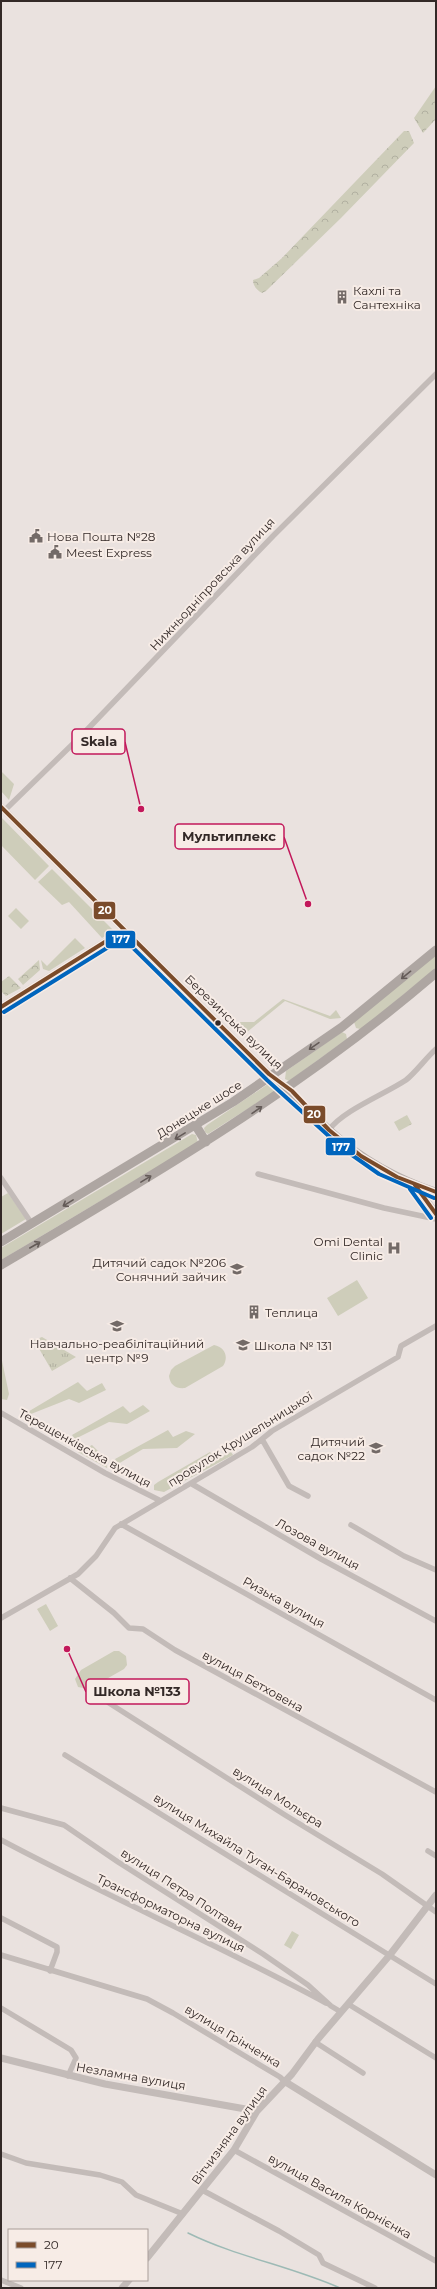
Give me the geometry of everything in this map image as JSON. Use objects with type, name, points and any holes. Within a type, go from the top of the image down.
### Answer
[{"type":"highway","name":"Донецьке шосе","points":[[1,1242],[196,1126],[271,1076],[346,1024],[436,950]]},
{"type":"highway","points":[[1,1265],[206,1142],[288,1088],[357,1038],[436,973]]},
{"type":"highway","points":[[346,1024],[357,1038]]},
{"type":"highway","points":[[196,1126],[206,1142]]},
{"type":"main road","name":"Березинська вулиця","points":[[271,1076],[288,1088],[329,1130],[372,1163],[436,1194]]},
{"type":"main road","name":"Березинська вулиця","points":[[413,1184],[435,1211]]},
{"type":"main road","points":[[435,1211],[433,1200],[436,1194]]},
{"type":"street","name":"Нижньодніпровська вулиця","points":[[3,808],[125,692],[273,536],[436,374]]},
{"type":"street","name":"Березинська вулиця","points":[[3,808],[271,1076]]},
{"type":"street","points":[[1,1007],[124,930]]},
{"type":"street","points":[[329,1130],[332,1124],[408,1079],[436,1049]]},
{"type":"street","points":[[258,1174],[384,1208],[436,1219]]},
{"type":"street","points":[[1,1178],[32,1224]]},
{"type":"street","name":"провулок Крушельницької","points":[[1,1618],[70,1578],[86,1567],[96,1556],[110,1534],[121,1524],[160,1500],[192,1484],[263,1441],[267,1434],[398,1357],[401,1346],[436,1326]]},
{"type":"street","name":"Терещенківська вулиця","points":[[1,1413],[105,1472],[160,1500]]},
{"type":"street","points":[[263,1441],[289,1486],[308,1496]]},
{"type":"street","name":"Лозова вулиця","points":[[192,1484],[320,1559],[436,1621]]},
{"type":"street","name":"Ризька вулиця","points":[[121,1524],[436,1700]]},
{"type":"street","points":[[351,1525],[404,1556],[436,1570]]},
{"type":"street","name":"вулиця Бетховена","points":[[70,1578],[114,1613],[129,1628],[143,1629],[182,1654],[436,1792]]},
{"type":"street","name":"вулиця Мольєра","points":[[109,1703],[285,1815],[382,1874],[436,1912]]},
{"type":"street","name":"вулиця Михайла Туган-Барановського","points":[[65,1755],[436,1984]]},
{"type":"street","name":"вулиця Петра Полтави","points":[[1,1808],[64,1825],[118,1862],[287,1970],[312,1988],[331,2006],[341,2012]]},
{"type":"street","name":"Трансформаторна вулиця","points":[[1,1840],[130,1906],[255,1966],[331,2006]]},
{"type":"street","points":[[428,1851],[436,1856]]},
{"type":"street","name":"Вітчизняна вулиця","points":[[148,2257],[234,2150],[257,2111],[284,2082],[315,2042],[389,1956],[436,1895]]},
{"type":"street","points":[[1,1918],[57,1947],[57,1952],[50,1972]]},
{"type":"street","name":"вулиця Грінченка","points":[[1,1955],[50,1972],[116,1989],[147,1999],[187,2021],[280,2077],[284,2082],[436,2175]]},
{"type":"street","points":[[348,2004],[436,2058]]},
{"type":"street","points":[[1,2008],[71,2050],[76,2058],[68,2076]]},
{"type":"street","points":[[315,2042],[363,2073]]},
{"type":"street","name":"Незламна вулиця","points":[[1,2058],[68,2076],[257,2111]]},
{"type":"street","name":"вулиця Василя Корнієнка","points":[[234,2150],[436,2261]]},
{"type":"street","points":[[1,2154],[26,2163],[100,2175],[122,2182],[136,2196],[183,2214]]},
{"type":"street","points":[[202,2190],[279,2231],[319,2255],[323,2263],[376,2288]]},
{"type":"street","points":[[1,2280],[21,2288]]},
{"type":"green space","points":[[436,86],[436,119],[423,133],[414,118]]},
{"type":"green space","points":[[404,131],[409,131],[414,143],[341,218],[266,291],[262,293],[257,289],[253,280],[259,278],[282,258]]},
{"type":"green space","points":[[1,771],[14,784],[9,800],[1,791]]},
{"type":"green space","points":[[1,817],[49,866],[35,880],[1,845]]},
{"type":"green space","points":[[52,869],[114,931],[102,938],[69,902],[62,905],[38,882]]},
{"type":"green space","points":[[16,908],[29,921],[21,929],[8,916]]},
{"type":"green space","points":[[75,938],[85,948],[49,971],[43,969],[41,960],[47,966]]},
{"type":"green space","points":[[436,951],[436,968],[364,1027],[360,1029],[356,1028],[354,1022]]},
{"type":"green space","points":[[39,960],[40,970],[23,985],[18,979]]},
{"type":"green space","points":[[9,976],[21,988],[6,996],[1,991],[1,982]]},
{"type":"green space","points":[[283,999],[330,1016],[336,1010],[341,1018],[330,1019],[285,1001],[241,1037],[237,1032],[237,1022],[254,1022]]},
{"type":"green space","points":[[342,1032],[346,1034],[347,1039],[289,1081],[285,1079],[286,1071]]},
{"type":"green space","points":[[268,1084],[274,1086],[274,1092],[208,1134],[205,1132],[204,1128],[207,1125]]},
{"type":"green space","points":[[407,1115],[412,1124],[399,1131],[394,1122]]},
{"type":"green space","points":[[192,1134],[196,1135],[198,1143],[1,1260],[1,1248]]},
{"type":"green space","points":[[8,1193],[26,1219],[1,1234],[1,1197]]},
{"type":"green space","points":[[357,1280],[368,1298],[338,1316],[327,1298]]},
{"type":"green space","points":[[42,1337],[76,1357],[52,1371],[34,1340]]},
{"type":"green space","points":[[214,1345],[221,1348],[225,1353],[226,1359],[223,1366],[185,1388],[179,1388],[172,1384],[169,1376],[171,1370],[175,1366]]},
{"type":"green space","points":[[1,1356],[9,1394],[7,1400],[1,1399]]},
{"type":"green space","points":[[78,1382],[87,1391],[102,1383],[106,1390],[79,1403],[69,1399],[31,1414],[26,1413]]},
{"type":"green space","points":[[143,1405],[150,1411],[127,1424],[109,1422],[75,1439],[72,1435],[123,1406],[130,1413]]},
{"type":"green space","points":[[168,1430],[173,1437],[186,1431],[195,1434],[177,1448],[143,1449],[118,1464],[115,1459]]},
{"type":"green space","points":[[92,1445],[106,1459],[107,1468],[78,1452]]},
{"type":"green space","points":[[210,1452],[216,1460],[231,1452],[233,1455],[164,1492],[154,1490],[154,1485],[158,1482]]},
{"type":"green space","points":[[46,1604],[58,1626],[50,1631],[37,1609]]},
{"type":"green space","points":[[114,1651],[119,1651],[126,1656],[127,1665],[124,1669],[89,1689],[78,1687],[75,1679],[81,1670]]},
{"type":"green space","points":[[292,1931],[299,1935],[291,1949],[284,1945]]},
{"type":"waterway","points":[[188,2233],[225,2249],[321,2280],[340,2288]]},
{"type":"transit line","name":"20","points":[[1,807],[269,1074],[292,1091],[329,1130],[361,1156],[397,1177],[436,1192]]},
{"type":"transit line","name":"20","points":[[1,1007],[124,930]]},
{"type":"transit line","name":"177","points":[[4,1012],[123,938],[267,1080],[342,1148],[379,1174],[434,1198]]},
{"type":"transit line","name":"20","points":[[415,1185],[436,1214]]},
{"type":"transit line","name":"177","points":[[410,1189],[431,1218]]},
{"type":"place","name":"Кахлі та Сантехніка","points":[[342,297]]},
{"type":"place","name":"Нова Пошта №28","points":[[36,536]]},
{"type":"place","name":"Meest Express","points":[[55,552]]},
{"type":"place","name":"Skala","points":[[141,809]]},
{"type":"place","name":"Мультиплекс","points":[[308,904]]},
{"type":"place","name":"Omi Dental Clinic","points":[[394,1248]]},
{"type":"place","name":"Дитячий садок №206 Сонячний зайчик","points":[[237,1269]]},
{"type":"place","name":"Теплица","points":[[254,1312]]},
{"type":"place","name":"Навчально-реабілітаційний центр №9","points":[[117,1326]]},
{"type":"place","name":"Школа № 131","points":[[243,1345]]},
{"type":"place","name":"Дитячий садок №22","points":[[376,1448]]},
{"type":"place","name":"Школа №133","points":[[67,1649]]}]
